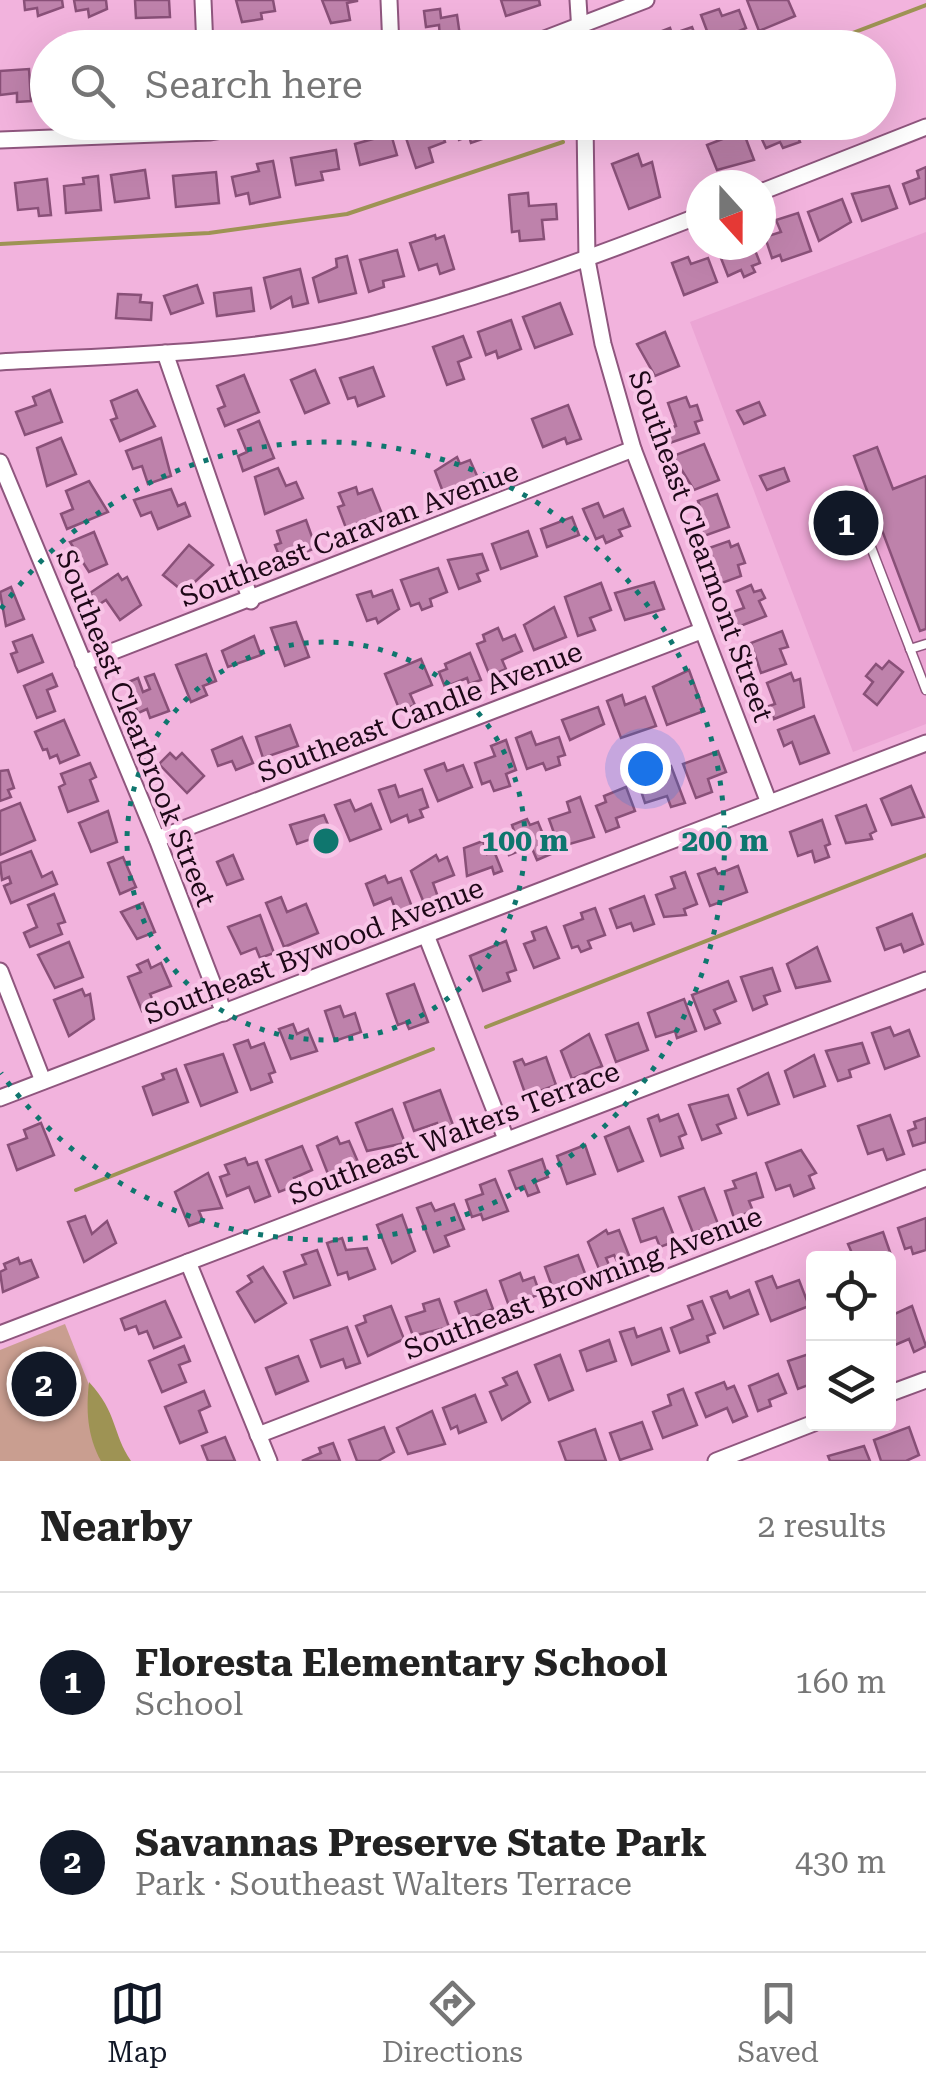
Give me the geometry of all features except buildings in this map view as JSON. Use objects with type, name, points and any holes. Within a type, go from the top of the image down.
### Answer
[{"type":"street","points":[[203,0],[204,30]]},
{"type":"street","points":[[389,0],[390,30]]},
{"type":"street","points":[[578,0],[580,30]]},
{"type":"street","points":[[567,30],[646,0]]},
{"type":"street","points":[[896,139],[926,127]]},
{"type":"street","points":[[0,140],[30,138]]},
{"type":"street","name":"Southeast Clearmont Street","points":[[584,140],[587,260],[602,344],[633,449],[770,803]]},
{"type":"street","points":[[776,186],[893,140]]},
{"type":"street","points":[[0,362],[165,353],[369,326],[587,260],[686,221]]},
{"type":"street","points":[[165,353],[251,601]]},
{"type":"street","name":"Southeast Caravan Avenue","points":[[83,663],[251,601],[633,449]]},
{"type":"street","name":"Southeast Clearbrook Street","points":[[0,462],[157,839],[224,1013]]},
{"type":"street","name":"Southeast Candle Avenue","points":[[157,839],[701,631]]},
{"type":"street","name":"Southeast Bywood Avenue","points":[[0,1098],[926,743]]},
{"type":"street","points":[[426,936],[506,1139]]},
{"type":"street","points":[[0,971],[44,1081]]},
{"type":"street","name":"Southeast Walters Terrace","points":[[0,1334],[926,980]]},
{"type":"street","name":"Southeast Browning Avenue","points":[[258,1434],[926,1178]]},
{"type":"street","points":[[188,1262],[269,1461]]},
{"type":"street","points":[[896,1391],[926,1380]]},
{"type":"street","points":[[716,1461],[806,1426]]},
{"type":"lane","points":[[859,516],[926,690]]},
{"type":"lane","points":[[910,650],[926,644]]},
{"type":"shaded area","points":[[926,232],[926,724],[853,752],[690,322]]},
{"type":"shaded area","points":[[65,1324],[119,1461],[0,1461],[0,1350]]},
{"type":"shaded area","points":[[89,1382],[105,1403],[131,1461],[101,1461],[89,1422]]},
{"type":"waterway","points":[[860,30],[926,5]]},
{"type":"waterway","points":[[0,244],[209,233],[347,214],[563,142]]},
{"type":"waterway","points":[[486,1027],[926,855]]},
{"type":"waterway","points":[[76,1190],[433,1049]]},
{"type":"place","name":"Floresta Elementary School","points":[[846,523]]},
{"type":"place","name":"Savannas Preserve State Park","points":[[44,1384]]}]
